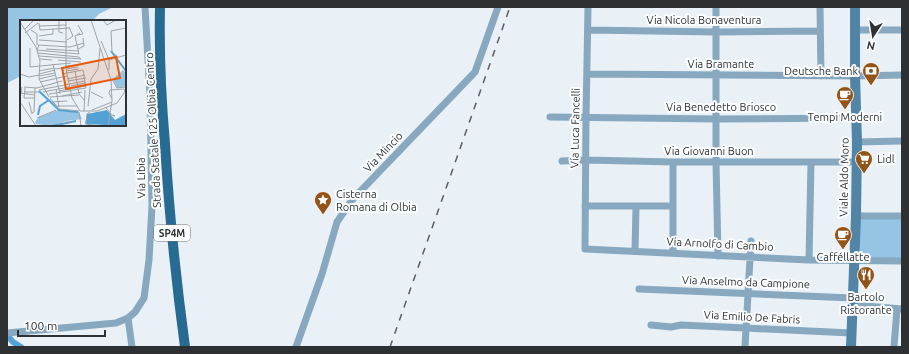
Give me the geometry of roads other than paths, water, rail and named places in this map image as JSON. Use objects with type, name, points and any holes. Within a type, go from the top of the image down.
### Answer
[{"type":"main road","name":"Strada Statale 125 Olbia Centro","points":[[160,7],[161,91],[168,189],[174,256],[185,347]]},
{"type":"main road","name":"Viale Aldo Moro","points":[[851,347],[857,142],[855,7]]},
{"type":"street","name":"Via Libia","points":[[128,318],[135,312],[144,298],[149,260],[152,206],[150,96],[145,7]]},
{"type":"street","name":"Via Mincio","points":[[296,347],[322,274],[337,222],[352,200],[475,72],[498,7]]},
{"type":"street","name":"Via Luca Fancelli","points":[[585,249],[588,7]]},
{"type":"street","points":[[716,7],[716,162],[718,256]]},
{"type":"street","points":[[820,7],[821,76]]},
{"type":"street","name":"Via Nicola Bonaventura","points":[[588,30],[820,32]]},
{"type":"street","points":[[855,30],[902,30]]},
{"type":"street","name":"Via Bramante","points":[[587,74],[821,76],[902,75]]},
{"type":"street","name":"Via Benedetto Briosco","points":[[550,117],[717,119],[856,118]]},
{"type":"street","points":[[857,142],[902,141]]},
{"type":"street","name":"Via Giovanni Buon","points":[[562,161],[856,162]]},
{"type":"street","points":[[673,162],[673,253]]},
{"type":"street","points":[[809,260],[811,163]]},
{"type":"street","points":[[585,206],[672,206]]},
{"type":"street","points":[[635,251],[636,206]]},
{"type":"street","points":[[856,216],[902,216]]},
{"type":"street","points":[[745,347],[751,241]]},
{"type":"street","name":"Via Arnolfo di Cambio","points":[[585,249],[809,260],[902,262]]},
{"type":"street","name":"Via Anselmo da Campione","points":[[639,289],[748,294],[853,302],[900,309]]},
{"type":"street","points":[[894,347],[900,309]]},
{"type":"street","points":[[11,333],[116,323],[128,318],[132,347]]},
{"type":"street","name":"Via Emilio De Fabris","points":[[651,325],[671,327],[681,325],[852,333]]},
{"type":"waterway","points":[[7,335],[13,342],[21,347]]},
{"type":"railway","points":[[390,347],[510,7]]},
{"type":"place","name":"Deutsche Bank","points":[[871,86]]},
{"type":"place","name":"Tempi Moderni","points":[[845,110]]},
{"type":"place","name":"Lidl","points":[[864,174]]},
{"type":"place","name":"Cisterna Romana di Olbia","points":[[323,215]]},
{"type":"place","name":"Cafféllatte","points":[[843,250]]},
{"type":"place","name":"Bartolo Ristorante","points":[[866,290]]}]
